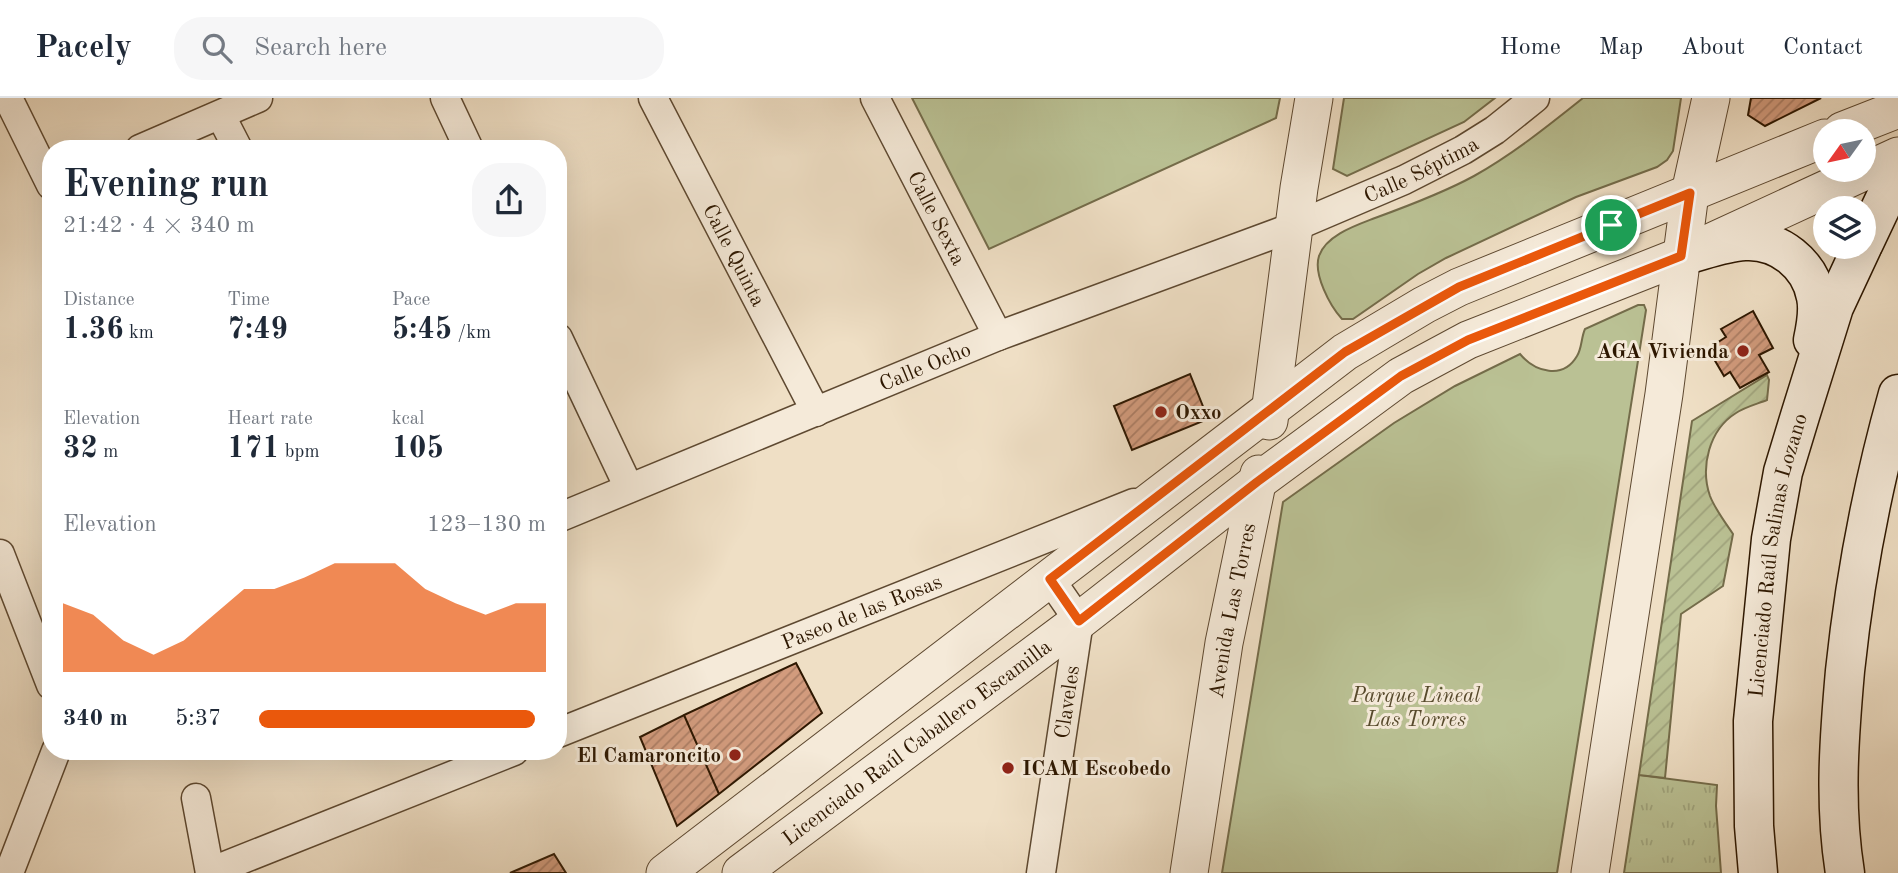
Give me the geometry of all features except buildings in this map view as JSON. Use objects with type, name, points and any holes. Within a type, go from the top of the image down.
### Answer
[{"type":"main road","name":"Licenciado Raúl Salinas Lozano","points":[[1876,218],[1898,171]]},
{"type":"main road","points":[[1681,256],[1738,242],[1756,241],[1786,252],[1806,272],[1815,291],[1818,312],[1800,416]]},
{"type":"main road","name":"Licenciado Raúl Salinas Lozano","points":[[1758,873],[1754,826],[1754,721],[1767,571],[1783,472],[1834,307],[1856,259]]},
{"type":"main road","points":[[1845,873],[1837,795],[1840,722],[1849,634],[1863,537],[1878,465],[1898,394]]},
{"type":"street","points":[[8,98],[42,167]]},
{"type":"street","points":[[162,140],[258,98]]},
{"type":"street","points":[[445,98],[465,140]]},
{"type":"street","name":"Calle Quinta","points":[[653,98],[816,412]]},
{"type":"street","name":"Calle Sexta","points":[[875,98],[998,336]]},
{"type":"street","name":"Avenida Las Torres","points":[[1189,873],[1224,643],[1272,406],[1299,188],[1314,98]]},
{"type":"street","name":"Calle Séptima","points":[[1296,226],[1404,180],[1463,150],[1495,130],[1535,98]]},
{"type":"street","points":[[1590,873],[1664,394],[1690,193],[1711,98]]},
{"type":"street","points":[[1873,119],[1898,109]]},
{"type":"street","points":[[221,116],[233,140]]},
{"type":"street","points":[[665,873],[1345,352],[1459,287],[1813,143]]},
{"type":"street","name":"Licenciado Raúl Caballero Escamilla","points":[[741,873],[1401,376],[1432,358],[1500,327],[1681,256],[1898,156]]},
{"type":"street","name":"Calle Ocho","points":[[567,514],[998,336],[1296,226]]},
{"type":"street","points":[[567,357],[629,488]]},
{"type":"street","name":"Paseo de las Rosas","points":[[567,729],[1167,490]]},
{"type":"street","points":[[0,554],[42,662]]},
{"type":"street","points":[[1050,579],[1079,621]]},
{"type":"street","name":"Claveles","points":[[1041,873],[1079,621]]},
{"type":"street","points":[[9,873],[53,760]]},
{"type":"street","points":[[196,798],[210,873],[492,760]]},
{"type":"green space","points":[[912,98],[1280,98],[1276,118],[989,249]]},
{"type":"green space","points":[[1344,98],[1495,98],[1464,122],[1347,176],[1333,169]]},
{"type":"green space","points":[[1583,98],[1681,98],[1673,151],[1667,160],[1657,167],[1576,197],[1446,258],[1353,319],[1342,319],[1332,306],[1318,272],[1319,256],[1328,242],[1351,228],[1425,199],[1474,176],[1516,149]]},
{"type":"green space","name":"Parque Lineal Las Torres","points":[[1638,305],[1644,305],[1646,310],[1557,873],[1222,873],[1283,502],[1394,423],[1455,386],[1520,354],[1541,369],[1557,371],[1564,368],[1577,356],[1585,329]]},
{"type":"green space","points":[[1767,375],[1767,400],[1743,409],[1727,420],[1713,439],[1709,450],[1706,473],[1710,496],[1733,534],[1723,586],[1681,614],[1665,778],[1639,775],[1692,421]]},
{"type":"green space","points":[[1639,775],[1717,785],[1721,873],[1624,873]]},
{"type":"place","name":"AGA Vivienda","points":[[1743,351]]},
{"type":"place","name":"Oxxo","points":[[1161,412]]},
{"type":"place","name":"El Camaroncito","points":[[735,755]]},
{"type":"place","name":"ICAM Escobedo","points":[[1008,768]]},
{"type":"route","points":[[1690,193],[1681,256],[1468,340],[1401,376],[1257,482],[1079,621],[1050,579],[1345,352],[1459,287],[1611,225],[1690,193]]}]
